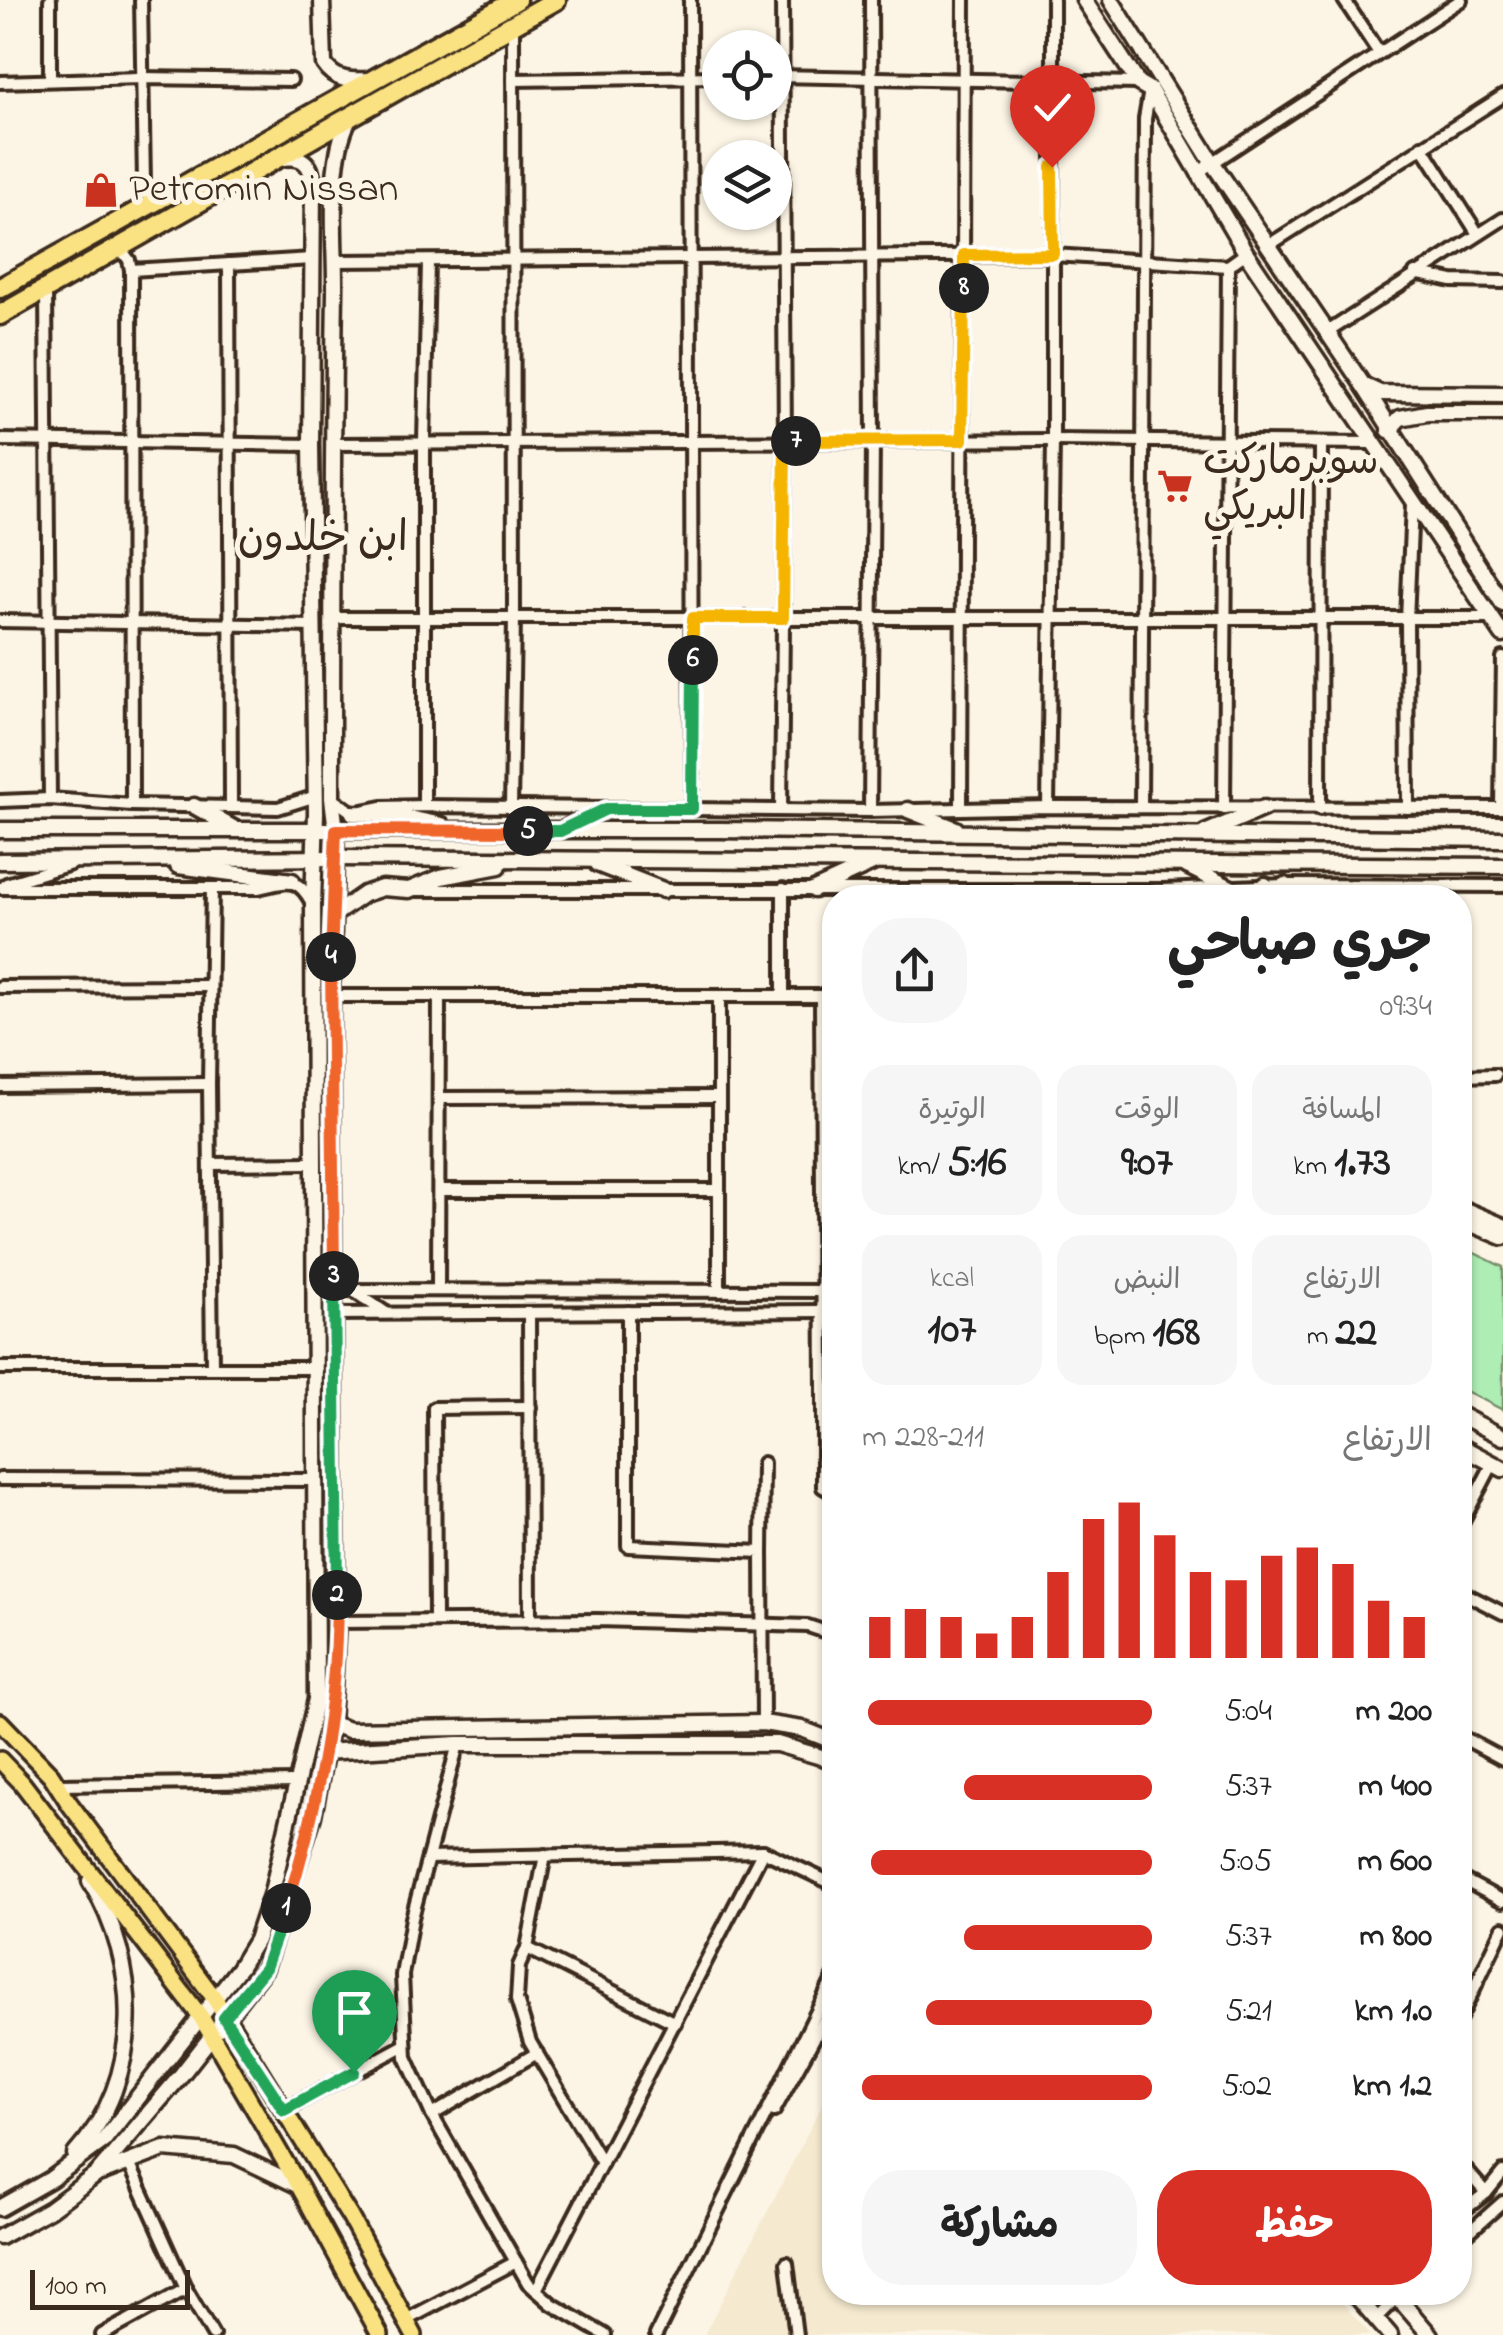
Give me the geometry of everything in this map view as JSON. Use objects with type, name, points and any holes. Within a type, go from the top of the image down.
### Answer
[{"type":"highway","points":[[0,316],[556,0]]},
{"type":"highway","points":[[0,288],[514,1]]},
{"type":"main road","points":[[0,1722],[51,1775],[215,1999],[350,2217],[410,2328]]},
{"type":"main road","points":[[0,1747],[44,1795],[60,1789]]},
{"type":"main road","points":[[0,1760],[22,1783],[200,2017],[380,2335]]},
{"type":"street","points":[[50,0],[50,79]]},
{"type":"street","points":[[141,0],[144,183],[150,203]]},
{"type":"street","points":[[322,0],[324,64],[344,80],[370,80]]},
{"type":"street","points":[[511,809],[513,80],[521,22],[566,0]]},
{"type":"street","points":[[690,0],[692,809]]},
{"type":"street","points":[[781,30],[782,0]]},
{"type":"street","points":[[870,811],[871,0]]},
{"type":"street","points":[[961,809],[964,0]]},
{"type":"street","points":[[1048,808],[1053,0]]},
{"type":"street","points":[[1084,0],[1144,86],[1246,253],[1503,636]]},
{"type":"street","points":[[1111,0],[1212,162],[1503,604]]},
{"type":"street","points":[[1344,0],[1379,52]]},
{"type":"street","points":[[1197,173],[1461,0]]},
{"type":"street","points":[[792,76],[1051,79],[1144,86]]},
{"type":"street","points":[[513,80],[702,77]]},
{"type":"street","points":[[0,82],[141,78],[291,80]]},
{"type":"street","points":[[1141,807],[1144,86]]},
{"type":"street","points":[[1269,245],[1503,96]]},
{"type":"street","points":[[0,2237],[50,2209],[96,2175],[265,1968],[313,1816],[331,1724],[337,1622],[331,996],[336,858],[332,798],[332,444],[336,186],[342,132],[349,119]]},
{"type":"street","points":[[780,120],[785,440],[781,809]]},
{"type":"street","points":[[1422,146],[1478,234]]},
{"type":"street","points":[[0,2208],[51,2179],[104,2140],[215,1999],[256,1940],[272,1892],[316,1699],[313,185],[312,171],[305,160],[293,157],[273,161]]},
{"type":"street","points":[[313,185],[319,175],[328,174],[336,186]]},
{"type":"street","points":[[1326,332],[1503,219]]},
{"type":"street","points":[[120,248],[131,270],[132,805]]},
{"type":"street","points":[[336,260],[1053,254],[1228,266],[1246,253]]},
{"type":"street","points":[[131,270],[312,259]]},
{"type":"street","points":[[424,806],[428,262]]},
{"type":"street","points":[[228,264],[231,805]]},
{"type":"street","points":[[1224,809],[1228,266]]},
{"type":"street","points":[[1415,273],[1452,281],[1503,282]]},
{"type":"street","points":[[46,289],[50,799]]},
{"type":"street","points":[[1362,385],[1380,393],[1503,394]]},
{"type":"street","points":[[1408,393],[1404,408],[1414,415]]},
{"type":"street","points":[[1389,430],[1400,418],[1414,415],[1503,414]]},
{"type":"street","points":[[0,440],[311,445]]},
{"type":"street","points":[[332,444],[1053,440],[1372,444]]},
{"type":"street","points":[[1320,809],[1321,444]]},
{"type":"street","points":[[1408,808],[1407,620],[1412,504]]},
{"type":"street","points":[[333,618],[1492,618]]},
{"type":"street","points":[[0,621],[314,626]]},
{"type":"street","points":[[353,813],[382,807],[424,806],[870,811],[1502,808],[1503,658]]},
{"type":"street","points":[[0,800],[278,808],[316,796]]},
{"type":"street","points":[[332,798],[353,813],[399,816],[472,832]]},
{"type":"street","points":[[194,806],[236,830]]},
{"type":"street","points":[[1200,835],[1264,808]]},
{"type":"street","points":[[560,831],[606,809]]},
{"type":"street","points":[[908,810],[966,833]]},
{"type":"street","points":[[0,830],[1503,839]]},
{"type":"street","points":[[0,861],[336,858],[1503,866]]},
{"type":"street","points":[[148,860],[292,881],[303,886],[313,904]]},
{"type":"street","points":[[409,890],[441,877],[528,860]]},
{"type":"street","points":[[587,860],[663,890]]},
{"type":"street","points":[[0,887],[80,861]]},
{"type":"street","points":[[825,885],[876,862]]},
{"type":"street","points":[[1182,864],[1224,885]]},
{"type":"street","points":[[0,887],[258,888],[292,881]]},
{"type":"street","points":[[814,890],[822,886]]},
{"type":"street","points":[[1472,888],[1503,886]]},
{"type":"street","points":[[212,888],[212,1367]]},
{"type":"street","points":[[331,918],[364,894],[382,888],[822,890]]},
{"type":"street","points":[[783,889],[783,996]]},
{"type":"street","points":[[0,986],[210,986]]},
{"type":"street","points":[[331,996],[821,996],[822,1388]]},
{"type":"street","points":[[438,1290],[439,996]]},
{"type":"street","points":[[719,996],[719,1290]]},
{"type":"street","points":[[1472,1076],[1494,1075]]},
{"type":"street","points":[[0,1086],[209,1084]]},
{"type":"street","points":[[439,1098],[719,1097]]},
{"type":"street","points":[[210,1164],[313,1163]]},
{"type":"street","points":[[439,1190],[719,1190]]},
{"type":"street","points":[[1472,1213],[1503,1226]]},
{"type":"street","points":[[1472,1224],[1503,1237]]},
{"type":"street","points":[[334,1290],[822,1291]]},
{"type":"street","points":[[352,1290],[387,1314]]},
{"type":"street","points":[[334,1314],[822,1311]]},
{"type":"street","points":[[628,1312],[628,1546],[762,1552]]},
{"type":"street","points":[[530,1313],[530,1620]]},
{"type":"street","points":[[0,1368],[314,1368]]},
{"type":"street","points":[[435,1621],[434,1408],[530,1408]]},
{"type":"street","points":[[1472,1421],[1503,1437]]},
{"type":"street","points":[[1472,1452],[1498,1466],[1472,1507]]},
{"type":"street","points":[[763,1463],[764,1724]]},
{"type":"street","points":[[0,1480],[314,1480]]},
{"type":"street","points":[[1472,1597],[1503,1613]]},
{"type":"street","points":[[337,1622],[530,1620],[808,1626],[822,1631]]},
{"type":"street","points":[[331,1724],[349,1730],[764,1724],[802,1729],[822,1737]]},
{"type":"street","points":[[1472,1742],[1503,1758]]},
{"type":"street","points":[[323,1752],[458,1744],[777,1744],[822,1757]]},
{"type":"street","points":[[458,1744],[402,1976],[406,2057],[432,2115],[536,2290],[605,2335]]},
{"type":"street","points":[[60,1789],[296,1782]]},
{"type":"street","points":[[51,2179],[84,2144],[110,2099],[129,2027],[122,1950],[103,1902],[64,1838]]},
{"type":"street","points":[[428,1858],[763,1851],[822,1879]]},
{"type":"street","points":[[536,2290],[763,1851]]},
{"type":"street","points":[[545,1856],[520,1966],[517,2000],[537,2053],[602,2163]]},
{"type":"street","points":[[1472,1884],[1503,1901]]},
{"type":"street","points":[[1472,1993],[1503,1928]]},
{"type":"street","points":[[527,1948],[675,2023]]},
{"type":"street","points":[[656,2335],[822,2000]]},
{"type":"street","points":[[742,2162],[822,2025]]},
{"type":"street","points":[[284,2110],[405,2045]]},
{"type":"street","points":[[432,2115],[537,2053]]},
{"type":"street","points":[[96,2175],[164,2149],[234,2155],[299,2186]]},
{"type":"street","points":[[129,2162],[186,2289],[213,2335]]},
{"type":"street","points":[[1472,2204],[1503,2172]]},
{"type":"street","points":[[1472,2177],[1486,2193]]},
{"type":"street","points":[[1472,2229],[1503,2202]]},
{"type":"street","points":[[410,2328],[516,2262]]},
{"type":"street","points":[[787,2263],[796,2335]]},
{"type":"street","points":[[102,2335],[186,2289]]},
{"type":"street","points":[[1365,2305],[1390,2335]]},
{"type":"street","points":[[1376,2319],[1388,2305]]},
{"type":"street","points":[[1406,2305],[1430,2335]]},
{"type":"shaded area","points":[[822,2105],[822,2305],[1344,2305],[1371,2335],[704,2335]]},
{"type":"green space","points":[[1472,1252],[1503,1267],[1503,1410],[1472,1394]]},
{"type":"place","name":"Petromin Nissan","points":[[101,190]]},
{"type":"place","name":"سوبرماركت البريكي","points":[[1175,486]]},
{"type":"district","name":"ابن خلدون","points":[[323,539]]},
{"type":"route","points":[[354,2072],[284,2110],[224,2018],[265,1968],[275,1943],[313,1816],[331,1724],[337,1622],[331,996],[336,830],[560,831],[606,809],[692,809],[693,618],[783,618],[785,440],[962,440],[964,255],[1053,254],[1052,167]]}]
